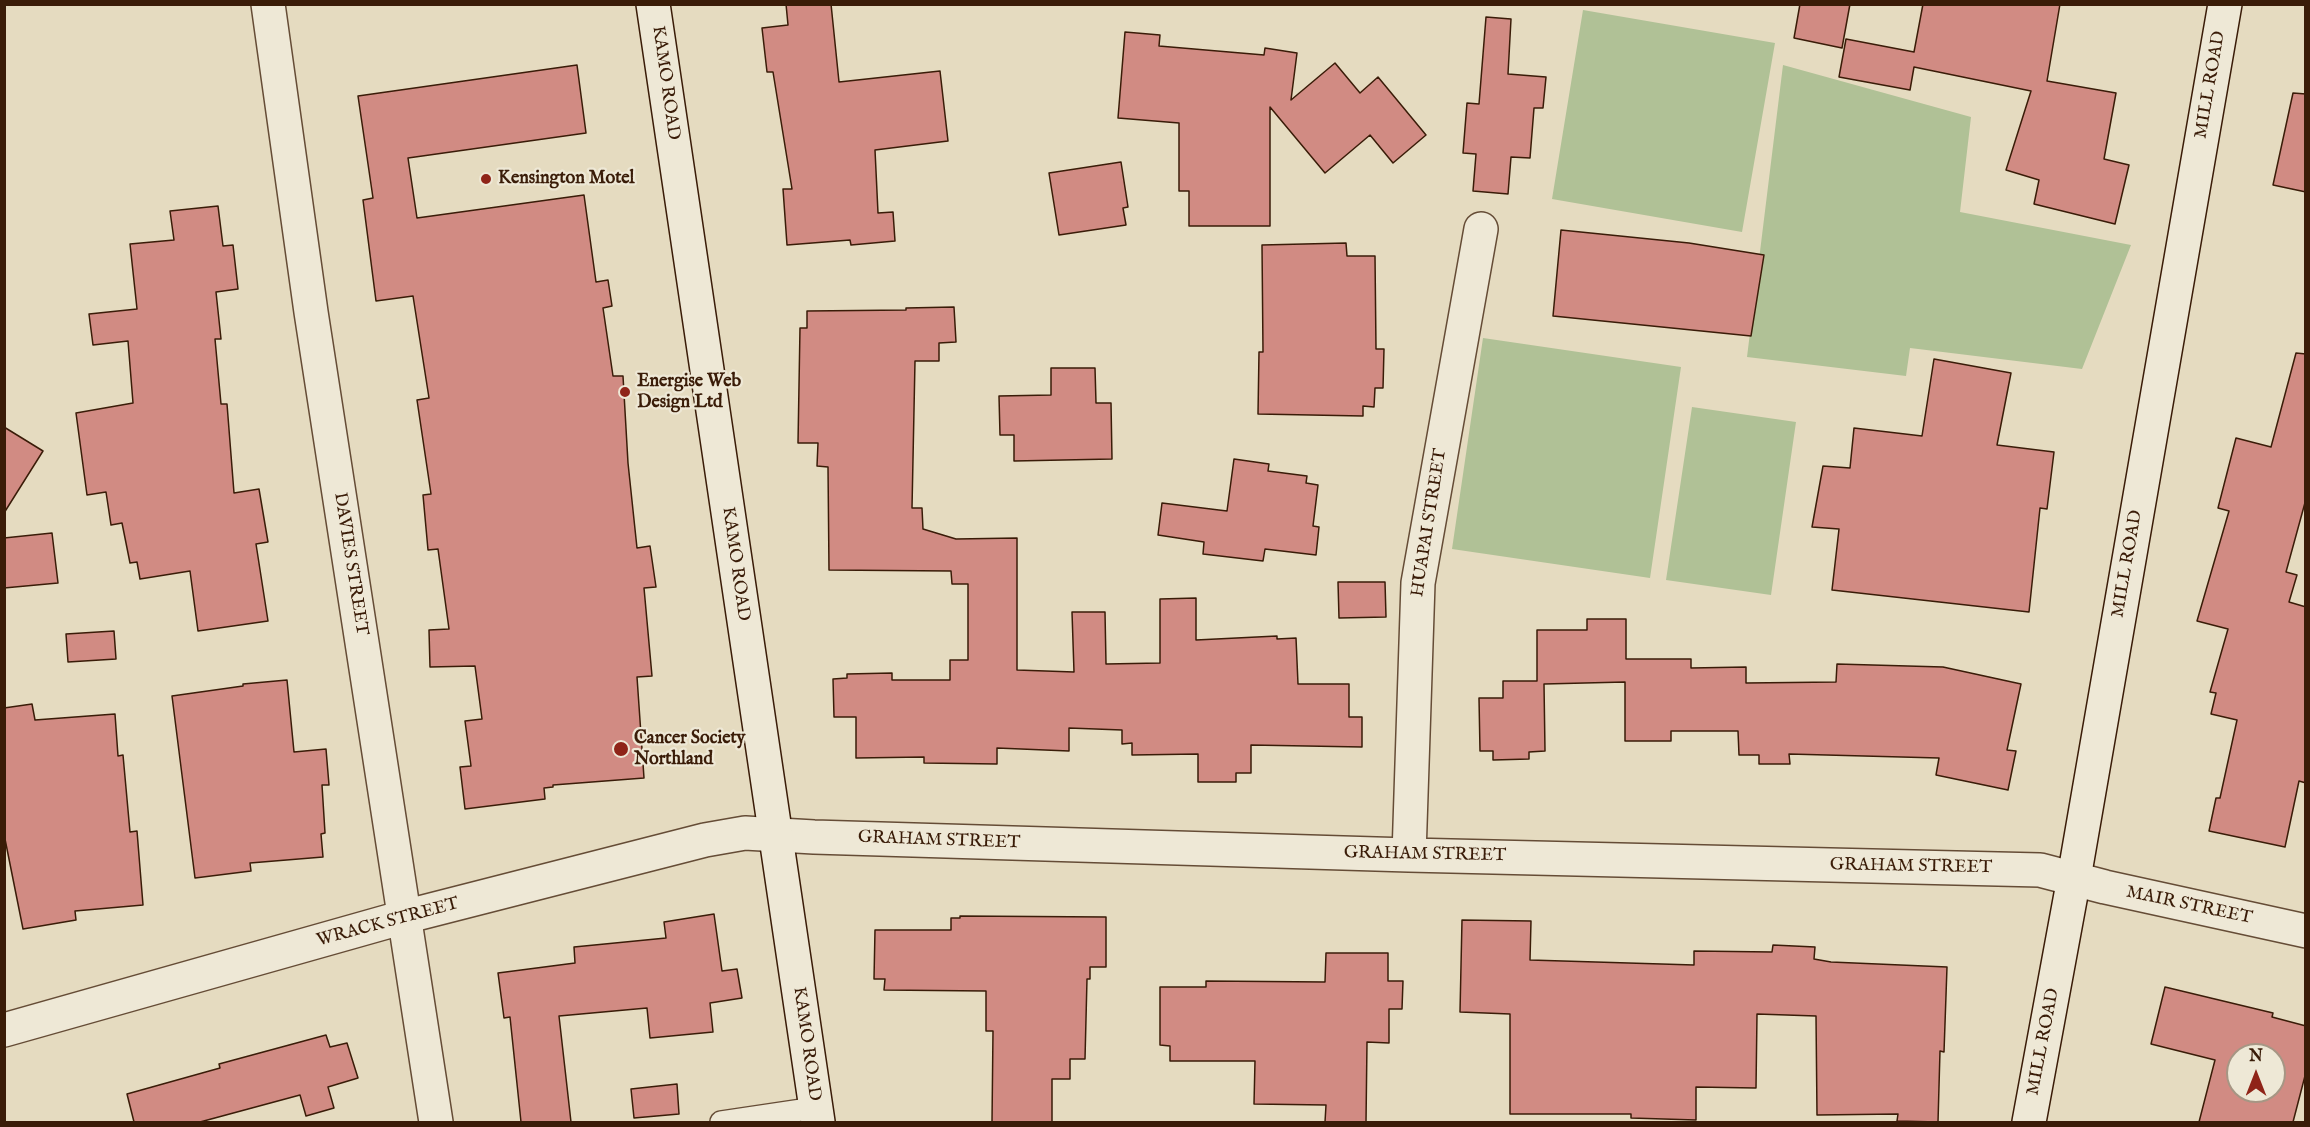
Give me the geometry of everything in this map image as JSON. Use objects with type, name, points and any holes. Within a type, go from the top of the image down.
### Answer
[{"type":"street","name":"DAVIES STREET","points":[[268,4],[311,312],[436,1122]]},
{"type":"street","name":"KAMO ROAD","points":[[653,4],[816,1115]]},
{"type":"street","name":"MILL ROAD","points":[[2029,1122],[2074,878],[2225,4]]},
{"type":"street","name":"HUAPAI STREET","points":[[1409,855],[1418,583],[1482,230]]},
{"type":"street","name":"WRACK STREET","points":[[4,1030],[404,917],[705,840],[745,833],[775,835]]},
{"type":"street","name":"GRAHAM STREET","points":[[775,835],[1409,855],[2040,870],[2074,878]]},
{"type":"street","name":"MAIR STREET","points":[[2074,878],[2105,887],[2306,931]]},
{"type":"lane","points":[[721,1122],[816,1115]]},
{"type":"green space","points":[[1583,10],[1775,43],[1742,232],[1552,199]]},
{"type":"green space","points":[[1783,65],[1971,117],[1960,212],[2131,245],[2082,369],[1910,348],[1906,376],[1747,357]]},
{"type":"green space","points":[[1483,338],[1681,367],[1650,578],[1452,549]]},
{"type":"green space","points":[[1692,407],[1796,422],[1771,595],[1666,580]]},
{"type":"building","points":[[786,4],[831,4],[839,82],[940,71],[948,141],[875,150],[878,213],[893,212],[895,241],[851,245],[850,240],[787,245],[783,189],[792,189],[773,72],[767,72],[762,28],[788,25]]},
{"type":"building","points":[[1800,4],[1850,4],[1842,48],[1794,38]]},
{"type":"building","points":[[1923,4],[2060,4],[2047,81],[2116,93],[2104,159],[2129,165],[2115,224],[2034,204],[2039,180],[2006,170],[2031,91],[1914,67],[1910,90],[1839,77],[1846,39],[1914,52]]},
{"type":"building","points":[[1486,17],[1511,19],[1508,74],[1546,77],[1543,108],[1534,108],[1530,158],[1511,157],[1508,194],[1473,191],[1476,154],[1463,153],[1467,103],[1479,104]]},
{"type":"building","points":[[1125,32],[1160,35],[1159,46],[1264,55],[1265,48],[1297,53],[1291,100],[1335,63],[1360,93],[1378,77],[1426,135],[1393,163],[1370,135],[1325,173],[1270,107],[1270,226],[1189,226],[1189,191],[1179,191],[1179,123],[1118,118]]},
{"type":"building","points":[[577,65],[586,133],[408,158],[417,218],[584,195],[596,282],[608,280],[612,306],[603,308],[613,376],[623,376],[628,463],[637,548],[650,546],[656,587],[644,588],[652,676],[637,677],[644,778],[553,785],[553,787],[544,788],[545,799],[465,809],[460,767],[471,766],[465,721],[482,719],[475,666],[430,667],[429,630],[449,629],[438,549],[428,550],[423,495],[431,494],[417,400],[429,398],[413,296],[376,301],[363,200],[373,198],[358,96]]},
{"type":"building","points":[[2293,93],[2306,94],[2306,192],[2273,185]]},
{"type":"building","points":[[1121,162],[1128,207],[1123,208],[1126,225],[1059,235],[1049,173]]},
{"type":"building","points":[[218,206],[223,246],[233,245],[238,289],[216,292],[221,339],[215,339],[221,404],[227,404],[234,493],[259,489],[268,542],[256,544],[268,621],[198,631],[190,571],[140,579],[137,562],[130,563],[122,523],[111,525],[106,492],[87,495],[76,413],[133,403],[128,341],[93,345],[89,314],[137,309],[130,244],[174,240],[170,211]]},
{"type":"building","points":[[1561,230],[1689,243],[1764,255],[1751,336],[1553,316]]},
{"type":"building","points":[[1346,243],[1347,256],[1375,256],[1376,349],[1384,349],[1383,388],[1375,388],[1374,407],[1363,406],[1363,416],[1258,414],[1259,352],[1263,352],[1262,245]]},
{"type":"building","points":[[954,307],[956,342],[939,343],[939,361],[915,361],[912,508],[922,508],[923,529],[956,539],[1017,538],[1017,670],[1074,672],[1072,612],[1105,612],[1106,664],[1160,663],[1160,599],[1196,598],[1196,640],[1277,636],[1277,639],[1296,638],[1298,684],[1349,684],[1349,717],[1362,717],[1362,747],[1251,745],[1251,773],[1236,773],[1236,782],[1198,782],[1198,754],[1132,755],[1132,743],[1122,744],[1122,730],[1069,728],[1069,751],[997,748],[997,764],[924,763],[924,757],[856,758],[856,717],[834,717],[833,679],[847,678],[847,674],[892,673],[892,680],[950,680],[950,660],[968,660],[968,584],[952,584],[951,571],[829,570],[828,467],[817,466],[818,443],[798,443],[800,328],[807,328],[807,311]]},
{"type":"building","points":[[2296,353],[2306,354],[2306,499],[2286,572],[2297,575],[2289,602],[2306,607],[2306,783],[2299,781],[2285,847],[2209,831],[2216,798],[2220,798],[2237,720],[2211,714],[2216,693],[2210,692],[2228,629],[2197,621],[2229,511],[2218,508],[2236,438],[2271,447]]},
{"type":"building","points":[[1934,359],[2011,373],[1997,445],[2054,452],[2047,509],[2040,508],[2029,612],[1832,590],[1839,529],[1812,527],[1823,466],[1850,468],[1854,428],[1922,436]]},
{"type":"building","points":[[1051,368],[1095,368],[1096,403],[1111,403],[1112,459],[1014,461],[1014,435],[1000,435],[999,396],[1051,395]]},
{"type":"building","points":[[4,427],[43,451],[4,513]]},
{"type":"building","points":[[1234,459],[1269,464],[1268,471],[1307,476],[1306,483],[1318,485],[1313,526],[1319,527],[1316,555],[1265,549],[1263,561],[1203,554],[1204,542],[1158,535],[1162,503],[1227,511]]},
{"type":"building","points":[[52,533],[58,583],[4,588],[4,538]]},
{"type":"building","points":[[1338,582],[1385,582],[1386,617],[1339,618]]},
{"type":"building","points":[[1587,619],[1626,619],[1626,659],[1691,659],[1691,668],[1746,667],[1746,683],[1836,682],[1837,664],[1943,667],[2021,684],[2007,750],[2016,751],[2008,790],[1936,775],[1939,758],[1789,754],[1790,764],[1759,764],[1759,755],[1739,755],[1738,731],[1671,731],[1671,741],[1625,741],[1625,682],[1544,684],[1545,751],[1529,752],[1529,759],[1493,760],[1493,751],[1480,751],[1479,698],[1503,698],[1503,681],[1537,681],[1537,630],[1587,630]]},
{"type":"building","points":[[114,631],[116,659],[68,662],[66,634]]},
{"type":"building","points":[[287,680],[294,752],[326,749],[329,785],[322,785],[325,833],[321,834],[323,857],[250,863],[251,871],[195,878],[172,696],[243,686],[243,684]]},
{"type":"building","points":[[32,704],[35,720],[115,714],[118,756],[123,755],[130,832],[137,831],[143,905],[75,911],[76,920],[23,929],[4,834],[4,708]]},
{"type":"building","points":[[714,914],[722,971],[737,969],[742,998],[710,1003],[713,1032],[650,1038],[647,1008],[559,1016],[571,1122],[521,1122],[510,1017],[504,1018],[498,973],[575,963],[574,947],[666,938],[664,922]]},
{"type":"building","points":[[960,916],[1106,917],[1106,967],[1090,967],[1090,979],[1087,979],[1085,1059],[1070,1059],[1070,1079],[1052,1079],[1052,1122],[992,1122],[993,1031],[986,1031],[986,991],[884,990],[885,979],[874,979],[875,930],[951,930],[951,918],[960,918]]},
{"type":"building","points":[[1462,920],[1531,921],[1530,960],[1694,965],[1694,951],[1772,952],[1773,945],[1815,947],[1814,959],[1831,962],[1947,967],[1944,1052],[1940,1051],[1938,1122],[1897,1121],[1898,1114],[1817,1115],[1816,1016],[1757,1014],[1756,1088],[1696,1087],[1696,1120],[1631,1118],[1631,1114],[1510,1114],[1510,1014],[1460,1012]]},
{"type":"building","points":[[1326,953],[1388,953],[1388,981],[1403,981],[1402,1009],[1389,1009],[1389,1043],[1367,1042],[1366,1122],[1325,1122],[1326,1105],[1254,1104],[1255,1061],[1170,1061],[1170,1046],[1160,1045],[1160,987],[1206,987],[1206,981],[1325,982]]},
{"type":"building","points":[[2165,987],[2273,1013],[2272,1017],[2306,1026],[2306,1072],[2293,1122],[2199,1122],[2215,1060],[2151,1044]]},
{"type":"building","points":[[326,1035],[330,1047],[347,1043],[358,1078],[328,1087],[334,1108],[306,1116],[300,1095],[200,1122],[134,1122],[127,1094],[220,1068],[219,1064]]},
{"type":"building","points":[[677,1084],[679,1114],[634,1118],[631,1089]]},
{"type":"place","name":"Kensington Motel","points":[[486,179]]},
{"type":"place","name":"Energise Web Design Ltd","points":[[625,392]]},
{"type":"place","name":"Cancer Society Northland","points":[[621,749]]}]
